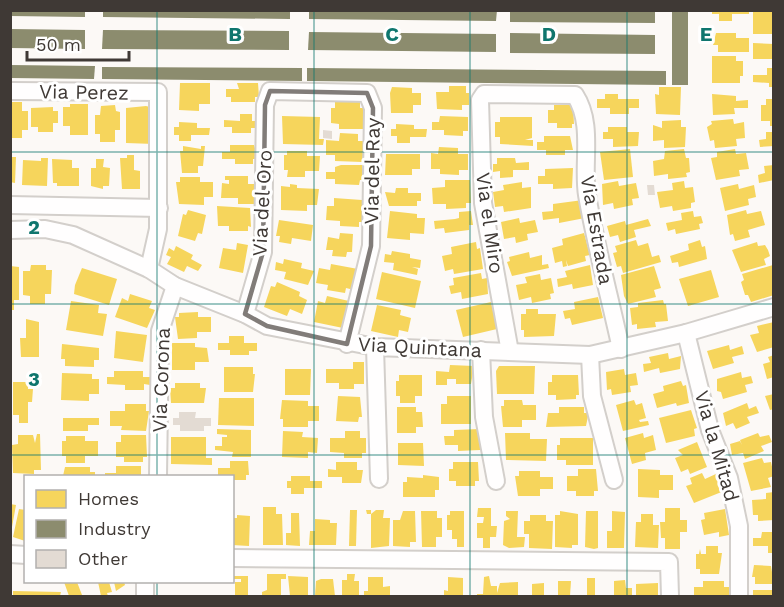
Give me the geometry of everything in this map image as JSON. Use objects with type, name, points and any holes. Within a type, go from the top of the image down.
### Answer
[{"type":"street","name":"Via Perez","points":[[10,91],[158,92],[159,208]]},
{"type":"street","name":"Via del Oro","points":[[245,314],[263,252],[265,105],[270,91]]},
{"type":"street","name":"Via del Ray","points":[[270,91],[367,93],[373,108],[371,246],[347,344]]},
{"type":"street","name":"Via Estrada","points":[[484,94],[575,95],[581,103],[584,118],[587,193],[621,349]]},
{"type":"street","name":"Via el Miro","points":[[484,94],[480,100],[483,203],[510,352]]},
{"type":"street","points":[[10,205],[159,208],[158,230],[149,269]]},
{"type":"street","name":"Via Quintana","points":[[10,230],[45,230],[73,235],[149,269],[175,286],[245,314],[267,326],[347,344],[375,347],[590,355],[686,333],[774,307]]},
{"type":"street","name":"Via Corona","points":[[158,475],[160,331],[175,286]]},
{"type":"street","name":"Via la Mitad","points":[[686,333],[710,430],[729,478],[739,526],[739,597]]},
{"type":"street","points":[[375,347],[379,479]]},
{"type":"street","points":[[481,350],[484,417],[496,481]]},
{"type":"street","points":[[590,355],[592,396],[614,480]]},
{"type":"street","points":[[234,558],[669,562],[670,597]]},
{"type":"highlighted area","points":[[270,91],[367,93],[373,108],[371,246],[347,344],[267,326],[245,314],[263,252],[265,105]]},
{"type":"building: Homes","points":[[712,10],[749,10],[749,14],[732,14],[732,21],[719,21],[719,14],[712,14]]},
{"type":"building: Homes","points":[[774,10],[774,34],[753,34],[753,12]]},
{"type":"building: Homes","points":[[716,33],[736,33],[736,38],[749,38],[749,52],[718,52],[718,45],[713,45]]},
{"type":"building: Homes","points":[[753,43],[774,44],[774,59],[753,59]]},
{"type":"building: Homes","points":[[712,56],[736,56],[736,61],[743,61],[743,76],[740,76],[740,83],[712,83]]},
{"type":"building: Homes","points":[[767,68],[774,68],[774,87],[769,87],[769,83],[753,82],[753,75],[767,75]]},
{"type":"building: Homes","points":[[180,83],[210,83],[210,104],[199,104],[199,111],[179,110]]},
{"type":"building: Homes","points":[[237,83],[258,83],[259,97],[255,97],[255,102],[231,102],[231,97],[226,97],[226,89],[239,89]]},
{"type":"building: Homes","points":[[449,86],[466,86],[466,93],[469,93],[469,105],[462,105],[462,110],[437,109],[436,92],[449,92]]},
{"type":"building: Homes","points":[[392,87],[412,88],[412,93],[421,93],[421,105],[413,105],[413,113],[391,113]]},
{"type":"building: Homes","points":[[659,87],[681,87],[680,115],[656,114],[655,94],[659,95]]},
{"type":"building: Homes","points":[[605,94],[618,94],[618,99],[639,99],[639,108],[629,108],[629,114],[610,114],[610,108],[597,108],[597,99],[605,99]]},
{"type":"building: Homes","points":[[712,94],[736,96],[736,101],[748,100],[748,108],[734,108],[735,114],[713,115]]},
{"type":"building: Homes","points":[[766,99],[774,99],[774,126],[770,126],[770,121],[761,121],[761,105],[766,105]]},
{"type":"building: Homes","points":[[10,102],[22,102],[22,111],[28,111],[28,130],[22,130],[22,138],[10,138]]},
{"type":"building: Homes","points":[[335,102],[360,102],[360,108],[364,108],[363,129],[339,129],[339,124],[331,123],[331,108],[335,108]]},
{"type":"building: Homes","points":[[70,104],[88,104],[88,135],[70,135],[70,126],[63,126],[63,107],[70,107]]},
{"type":"building: Homes","points":[[115,105],[116,111],[120,112],[120,130],[115,130],[115,142],[100,142],[100,134],[95,134],[95,115],[100,115],[101,106]]},
{"type":"building: Homes","points":[[554,105],[573,105],[574,124],[572,128],[557,128],[557,123],[548,123],[548,110],[554,110]]},
{"type":"building: Homes","points":[[146,106],[154,108],[154,144],[126,143],[126,108]]},
{"type":"building: Homes","points":[[53,107],[53,111],[58,111],[58,123],[53,123],[53,132],[38,132],[38,127],[31,127],[31,108]]},
{"type":"building: Homes","points":[[240,114],[252,114],[252,121],[259,121],[259,128],[251,128],[251,133],[232,133],[232,127],[224,127],[224,120],[240,121]]},
{"type":"building: Homes","points":[[282,116],[320,117],[319,139],[324,139],[323,145],[283,144]]},
{"type":"building: Homes","points":[[440,116],[468,117],[468,131],[463,131],[463,136],[444,135],[444,130],[432,130],[432,122],[439,122]]},
{"type":"building: Homes","points":[[500,117],[532,117],[532,138],[525,140],[533,140],[533,146],[500,144],[500,137],[495,137],[495,122],[500,122]]},
{"type":"building: Homes","points":[[733,119],[734,124],[744,122],[745,138],[736,139],[737,146],[715,148],[714,140],[710,141],[707,127],[712,124],[711,121]]},
{"type":"building: Homes","points":[[681,120],[681,127],[686,127],[685,147],[664,148],[664,140],[653,141],[653,125],[662,128],[662,121]]},
{"type":"building: Homes","points":[[179,122],[197,123],[197,128],[210,128],[209,135],[191,135],[191,141],[179,141],[179,135],[174,135],[174,127],[179,127]]},
{"type":"building: Homes","points":[[396,124],[414,125],[414,129],[427,129],[426,137],[410,137],[410,143],[397,143],[397,136],[391,136],[391,129],[396,129]]},
{"type":"building: Homes","points":[[608,127],[627,127],[627,132],[639,132],[638,146],[613,147],[613,139],[603,139],[603,132],[608,132]]},
{"type":"building: Homes","points":[[766,132],[774,132],[774,146],[760,147],[759,140],[766,139]]},
{"type":"building: Homes","points":[[340,133],[358,134],[358,141],[365,141],[362,162],[335,161],[335,155],[326,155],[326,140],[339,141]]},
{"type":"building: Homes","points":[[544,136],[570,136],[573,150],[565,150],[565,155],[546,155],[546,150],[537,150],[537,142],[544,142]]},
{"type":"building: Homes","points":[[230,145],[254,145],[258,159],[253,159],[253,164],[235,164],[235,159],[222,159],[222,152],[230,152]]},
{"type":"building: Homes","points":[[183,146],[201,149],[201,146],[205,146],[203,166],[198,166],[198,173],[182,173],[180,151],[183,151]]},
{"type":"building: Homes","points":[[439,147],[458,148],[458,154],[468,154],[468,170],[459,170],[459,175],[440,174],[440,169],[431,169],[431,153],[438,154]]},
{"type":"building: Homes","points":[[630,149],[633,177],[604,180],[600,152]]},
{"type":"building: Homes","points":[[684,149],[686,158],[689,158],[690,172],[686,173],[687,177],[668,179],[668,174],[654,176],[653,161],[664,159],[665,151]]},
{"type":"building: Homes","points":[[735,149],[736,154],[746,153],[749,169],[739,170],[740,176],[716,180],[711,158],[717,157],[717,152]]},
{"type":"building: Homes","points":[[287,151],[307,151],[307,156],[320,156],[319,171],[305,171],[305,177],[287,177],[288,170],[284,170],[284,155],[287,155]]},
{"type":"building: Homes","points":[[386,154],[420,154],[420,169],[412,169],[412,175],[385,175]]},
{"type":"building: Homes","points":[[127,155],[134,155],[134,170],[140,171],[140,189],[122,189],[120,158],[127,158]]},
{"type":"building: Homes","points":[[10,157],[16,157],[15,183],[10,182]]},
{"type":"building: Homes","points":[[41,158],[48,158],[47,186],[22,185],[23,160],[41,161]]},
{"type":"building: Homes","points":[[497,158],[515,158],[516,163],[529,162],[529,170],[513,170],[513,177],[500,178],[500,171],[493,172],[493,164],[497,164]]},
{"type":"building: Homes","points":[[52,159],[72,160],[72,168],[79,168],[79,186],[57,186],[57,183],[53,183]]},
{"type":"building: Homes","points":[[96,159],[104,159],[103,167],[110,168],[109,186],[103,186],[103,189],[91,186],[91,168],[96,168]]},
{"type":"building: Homes","points":[[362,165],[365,180],[360,180],[359,185],[335,184],[335,179],[326,179],[326,172],[335,172],[335,167]]},
{"type":"building: Homes","points":[[774,165],[774,180],[759,183],[758,175],[765,173],[764,166]]},
{"type":"building: Homes","points":[[573,168],[572,188],[553,189],[553,184],[538,184],[538,176],[545,176],[545,169]]},
{"type":"building: Homes","points":[[225,176],[248,176],[248,184],[258,184],[256,204],[238,204],[238,198],[221,198],[222,183],[229,184]]},
{"type":"building: Homes","points":[[180,177],[200,177],[200,182],[213,182],[213,197],[204,197],[204,205],[179,204],[176,182],[180,182]]},
{"type":"building: Homes","points":[[445,180],[470,180],[471,203],[466,203],[466,208],[446,209],[446,204],[433,204],[432,188],[445,187]]},
{"type":"building: Homes","points":[[618,181],[619,186],[636,183],[639,198],[632,199],[633,205],[614,209],[613,203],[603,205],[602,184]]},
{"type":"building: Homes","points":[[684,181],[685,188],[693,187],[695,202],[691,203],[691,208],[673,211],[672,206],[660,208],[657,192],[673,190],[672,183]]},
{"type":"building: Homes","points":[[522,182],[522,188],[531,187],[531,208],[504,212],[503,206],[495,207],[493,192],[504,190],[503,185]]},
{"type":"building: Homes","points":[[290,184],[297,185],[297,188],[319,189],[317,205],[307,205],[307,211],[281,210],[281,186],[290,187]]},
{"type":"building: Homes","points":[[738,184],[739,189],[754,185],[756,197],[748,199],[749,205],[725,211],[720,188]]},
{"type":"building: Homes","points":[[396,188],[408,188],[408,193],[421,193],[421,201],[417,201],[417,206],[389,206],[385,192],[395,193]]},
{"type":"building: Homes","points":[[334,198],[362,200],[362,222],[359,222],[359,227],[340,226],[340,221],[326,220],[327,206],[334,206]]},
{"type":"building: Homes","points":[[583,200],[585,218],[559,223],[559,218],[543,220],[542,212],[553,211],[553,204]]},
{"type":"building: Homes","points":[[217,206],[250,208],[251,227],[248,226],[248,231],[229,231],[229,226],[218,226]]},
{"type":"building: Homes","points":[[188,210],[206,215],[202,234],[198,233],[195,241],[178,236],[183,214],[186,215]]},
{"type":"building: Homes","points":[[746,210],[747,214],[761,211],[765,225],[748,230],[750,237],[735,241],[733,234],[730,235],[727,215]]},
{"type":"building: Homes","points":[[390,211],[417,214],[417,218],[425,218],[424,234],[410,233],[410,240],[387,238]]},
{"type":"building: Homes","points":[[471,211],[473,225],[469,225],[469,230],[445,233],[444,228],[435,229],[434,221],[459,218],[459,212]]},
{"type":"building: Homes","points":[[693,211],[694,217],[701,216],[703,223],[699,224],[700,229],[676,234],[675,229],[668,231],[666,223],[682,220],[681,213]]},
{"type":"building: Homes","points":[[519,218],[520,223],[535,220],[538,232],[527,234],[528,240],[516,243],[515,237],[504,239],[501,222]]},
{"type":"building: Homes","points":[[648,219],[651,226],[634,230],[636,237],[620,242],[618,235],[610,237],[607,226],[625,221],[626,225]]},
{"type":"building: Homes","points":[[279,220],[313,225],[311,241],[292,238],[291,244],[279,242],[280,236],[276,236]]},
{"type":"building: Homes","points":[[340,233],[353,234],[352,252],[347,252],[346,257],[332,256],[333,250],[326,250],[328,237],[339,239]]},
{"type":"building: Homes","points":[[584,233],[590,255],[585,256],[586,261],[568,266],[566,260],[567,266],[563,267],[562,261],[555,263],[552,248],[563,245],[562,239]]},
{"type":"building: Homes","points":[[636,240],[638,246],[648,243],[652,257],[659,255],[661,262],[623,273],[621,266],[617,267],[613,253],[617,252],[615,246]]},
{"type":"building: Homes","points":[[700,240],[702,247],[705,246],[707,259],[679,267],[678,262],[672,263],[670,256],[689,250],[688,244]]},
{"type":"building: Homes","points":[[476,242],[477,249],[480,248],[483,269],[454,274],[453,269],[445,271],[442,256],[452,254],[451,247]]},
{"type":"building: Homes","points":[[757,242],[758,246],[765,245],[768,250],[770,256],[764,259],[766,265],[741,272],[732,250]]},
{"type":"building: Homes","points":[[237,243],[248,245],[243,273],[219,268],[223,248],[236,250]]},
{"type":"building: Homes","points":[[176,246],[193,255],[191,259],[202,265],[198,271],[187,266],[184,272],[167,264],[171,257],[166,255],[169,248],[174,251]]},
{"type":"building: Homes","points":[[392,251],[410,254],[410,258],[421,260],[420,268],[412,267],[418,269],[417,275],[393,270],[394,263],[384,262],[385,254],[391,255]]},
{"type":"building: Homes","points":[[529,252],[530,258],[542,255],[542,265],[548,264],[549,268],[512,276],[507,262],[510,261],[509,257]]},
{"type":"building: Homes","points":[[284,259],[302,263],[301,268],[314,271],[308,285],[284,279],[286,272],[275,270],[276,262],[283,264]]},
{"type":"building: Homes","points":[[331,264],[358,269],[354,290],[346,288],[345,293],[327,290],[328,285],[316,283],[319,268],[330,270]]},
{"type":"building: Homes","points":[[31,265],[46,265],[46,270],[52,270],[51,294],[45,294],[45,304],[30,304],[30,296],[23,295],[23,271],[30,271]]},
{"type":"building: Homes","points":[[590,265],[593,285],[573,289],[572,284],[558,287],[557,279],[567,277],[565,271]]},
{"type":"building: Homes","points":[[773,265],[774,295],[751,302],[748,295],[745,295],[741,282],[744,280],[742,274]]},
{"type":"building: Homes","points":[[10,266],[19,267],[19,300],[14,300],[14,310],[10,310]]},
{"type":"building: Homes","points":[[654,266],[661,288],[654,290],[656,297],[628,304],[624,296],[621,275]]},
{"type":"building: Homes","points":[[82,268],[117,279],[109,305],[74,294]]},
{"type":"building: Homes","points":[[711,270],[719,297],[688,306],[679,279]]},
{"type":"building: Homes","points":[[382,272],[421,281],[415,308],[376,299]]},
{"type":"building: Homes","points":[[481,273],[482,279],[487,278],[488,294],[462,299],[461,292],[451,294],[449,286],[454,285],[453,278]]},
{"type":"building: Homes","points":[[540,274],[541,280],[551,278],[554,293],[550,294],[551,299],[532,303],[531,297],[519,300],[516,285],[527,283],[525,277]]},
{"type":"building: Homes","points":[[277,282],[300,292],[299,296],[307,300],[302,314],[290,309],[287,316],[264,307],[271,286],[275,287]]},
{"type":"building: Homes","points":[[130,294],[152,301],[149,308],[155,310],[147,328],[115,317],[122,298],[128,301]]},
{"type":"building: Homes","points":[[327,296],[349,301],[343,328],[314,322],[318,301],[325,303]]},
{"type":"building: Homes","points":[[598,297],[603,318],[572,325],[570,318],[565,319],[563,311],[575,309],[574,302]]},
{"type":"building: Homes","points":[[663,300],[666,304],[668,321],[655,322],[656,327],[637,329],[637,324],[632,325],[630,308],[638,307],[638,303]]},
{"type":"building: Homes","points":[[71,301],[99,305],[98,313],[107,314],[103,336],[66,330]]},
{"type":"building: Homes","points":[[491,302],[497,329],[463,337],[456,310]]},
{"type":"building: Homes","points":[[377,305],[401,310],[400,315],[411,318],[408,332],[399,330],[398,337],[371,331]]},
{"type":"building: Homes","points":[[526,309],[538,309],[538,314],[556,314],[554,336],[524,337],[524,330],[521,330],[521,314],[526,314]]},
{"type":"building: Homes","points":[[198,312],[198,317],[211,317],[211,332],[197,332],[197,338],[178,339],[175,317],[179,317],[179,313]]},
{"type":"building: Homes","points":[[26,319],[39,322],[39,357],[21,357],[20,338],[26,338]]},
{"type":"building: Homes","points":[[774,322],[774,347],[757,352],[750,335],[759,333],[757,326]]},
{"type":"building: Homes","points":[[116,331],[147,335],[143,362],[114,358]]},
{"type":"building: Homes","points":[[229,336],[244,336],[244,343],[257,343],[257,351],[249,351],[249,355],[230,355],[230,350],[218,350],[218,343],[229,343]]},
{"type":"building: Homes","points":[[172,343],[195,343],[195,347],[207,348],[209,362],[195,362],[195,370],[172,370]]},
{"type":"building: Homes","points":[[62,344],[99,348],[99,360],[94,360],[94,367],[65,366],[65,359],[61,359]]},
{"type":"building: Homes","points":[[729,345],[730,350],[742,346],[744,354],[732,357],[734,363],[713,369],[707,351]]},
{"type":"building: Homes","points":[[668,353],[669,359],[681,356],[680,369],[660,373],[659,368],[644,372],[643,364],[651,363],[649,357]]},
{"type":"building: Homes","points":[[774,355],[774,377],[767,379],[763,364],[770,362],[768,357]]},
{"type":"building: Homes","points":[[353,362],[364,362],[364,384],[354,384],[354,389],[339,389],[339,383],[326,383],[326,369],[353,369]]},
{"type":"building: Homes","points":[[450,365],[474,366],[471,384],[456,384],[456,379],[447,379],[447,385],[436,385],[436,371],[449,372]]},
{"type":"building: Homes","points":[[499,366],[535,366],[534,394],[497,394],[496,371]]},
{"type":"building: Homes","points":[[224,367],[253,367],[253,374],[255,374],[253,392],[224,392]]},
{"type":"building: Homes","points":[[285,369],[311,369],[310,395],[285,395]]},
{"type":"building: Homes","points":[[624,369],[625,375],[636,373],[638,385],[630,386],[631,392],[612,395],[611,389],[607,390],[606,372]]},
{"type":"building: Homes","points":[[114,371],[143,371],[143,377],[150,377],[150,385],[144,384],[144,390],[125,390],[125,385],[107,384],[107,377],[114,377]]},
{"type":"building: Homes","points":[[741,372],[742,378],[751,376],[753,383],[745,385],[747,392],[723,399],[721,392],[717,391],[717,379]]},
{"type":"building: Homes","points":[[62,373],[92,374],[92,379],[99,379],[99,394],[89,394],[89,401],[61,400]]},
{"type":"building: Homes","points":[[399,375],[422,375],[422,396],[415,396],[415,403],[400,403],[400,396],[396,396],[396,381],[399,381]]},
{"type":"building: Homes","points":[[552,375],[578,375],[579,395],[576,395],[576,399],[556,400],[556,395],[548,395],[548,382],[552,382]]},
{"type":"building: Homes","points":[[681,381],[683,386],[686,385],[689,403],[677,406],[676,403],[657,408],[653,394],[664,391],[663,386]]},
{"type":"building: Homes","points":[[13,382],[28,382],[28,389],[33,389],[32,402],[28,402],[28,423],[19,423],[19,415],[13,415]]},
{"type":"building: Homes","points":[[175,383],[200,383],[200,388],[206,388],[204,403],[171,403],[170,388],[175,388]]},
{"type":"building: Homes","points":[[774,394],[774,409],[770,410],[765,396]]},
{"type":"building: Homes","points":[[338,396],[360,397],[362,417],[359,417],[358,422],[336,421]]},
{"type":"building: Homes","points":[[447,396],[471,396],[471,424],[441,424],[441,404],[447,404]]},
{"type":"building: Homes","points":[[219,398],[254,398],[254,426],[218,425]]},
{"type":"building: Homes","points":[[282,400],[308,401],[308,406],[319,406],[319,421],[308,421],[308,427],[283,427],[283,419],[280,419]]},
{"type":"building: Homes","points":[[504,400],[522,400],[523,405],[536,405],[536,420],[522,420],[522,427],[503,427],[501,406],[504,406]]},
{"type":"building: Homes","points":[[634,400],[636,405],[642,403],[646,418],[639,420],[640,422],[648,421],[649,425],[623,431],[616,405]]},
{"type":"building: Homes","points":[[747,403],[749,409],[756,406],[759,413],[747,417],[750,423],[736,429],[733,423],[726,426],[723,413]]},
{"type":"building: Homes","points":[[125,404],[146,404],[146,411],[149,411],[146,431],[121,430],[122,426],[110,426],[110,411],[125,411]]},
{"type":"building: Homes","points":[[397,407],[416,407],[416,412],[422,412],[423,427],[416,427],[416,433],[397,433]]},
{"type":"building: Homes","points":[[559,407],[584,407],[584,413],[588,416],[586,426],[546,427],[548,413],[559,413]]},
{"type":"building: Homes","points":[[691,410],[697,428],[694,429],[695,436],[666,443],[659,418]]},
{"type":"building: Homes","points":[[63,418],[99,418],[99,425],[88,425],[88,431],[63,431]]},
{"type":"building: Homes","points":[[217,429],[251,430],[251,457],[232,457],[233,452],[215,450],[215,446],[222,446],[222,437],[227,437],[227,435],[217,434]]},
{"type":"building: Homes","points":[[480,429],[480,450],[458,451],[458,445],[445,445],[444,436],[454,436],[454,430]]},
{"type":"building: Homes","points":[[283,431],[303,432],[302,437],[318,438],[317,453],[308,452],[308,458],[282,457]]},
{"type":"building: Homes","points":[[345,431],[360,431],[360,438],[366,438],[366,453],[362,453],[362,458],[344,458],[344,453],[330,452],[330,438],[345,438]]},
{"type":"building: Homes","points":[[505,433],[530,433],[530,439],[547,439],[546,461],[506,460]]},
{"type":"building: Homes","points":[[643,433],[644,438],[653,435],[656,450],[645,453],[646,460],[632,464],[625,438]]},
{"type":"building: Homes","points":[[758,433],[760,437],[769,435],[772,442],[761,446],[764,451],[745,459],[743,453],[732,455],[730,444],[740,441],[742,445],[740,440]]},
{"type":"building: Homes","points":[[37,434],[40,434],[41,470],[34,470],[34,474],[13,473],[12,445],[18,444],[18,435],[33,435],[35,443]]},
{"type":"building: Homes","points":[[121,435],[146,435],[147,457],[143,457],[143,462],[124,462],[124,457],[116,457],[116,442],[121,442]]},
{"type":"building: Homes","points":[[66,436],[85,436],[85,441],[98,441],[98,456],[85,456],[85,463],[66,463],[66,456],[62,456],[62,441],[66,441]]},
{"type":"building: Homes","points":[[171,437],[206,437],[206,458],[212,458],[212,465],[171,464]]},
{"type":"building: Homes","points":[[560,438],[593,438],[593,465],[566,465],[566,460],[557,460],[557,445],[560,445]]},
{"type":"building: Homes","points":[[697,442],[707,467],[690,474],[688,469],[681,472],[675,458],[683,455],[678,450]]},
{"type":"building: Homes","points":[[398,443],[423,443],[424,466],[398,465]]},
{"type":"building: Homes","points":[[762,458],[764,463],[771,462],[774,476],[768,478],[771,487],[751,491],[743,463]]},
{"type":"building: Homes","points":[[230,461],[248,461],[249,475],[246,475],[246,480],[234,480],[234,475],[218,475],[218,468],[230,468]]},
{"type":"building: Homes","points":[[336,462],[357,462],[357,470],[363,470],[361,483],[342,483],[342,477],[328,477],[328,469],[336,470]]},
{"type":"building: Homes","points":[[453,462],[478,462],[479,481],[475,481],[475,486],[456,486],[456,481],[449,481],[449,469],[453,469]]},
{"type":"building: Homes","points":[[116,466],[141,466],[141,475],[105,475],[105,473],[116,473]]},
{"type":"building: Homes","points":[[65,467],[90,467],[90,472],[95,472],[95,475],[63,475]]},
{"type":"building: Homes","points":[[578,469],[596,469],[598,491],[594,491],[594,496],[576,496],[576,491],[567,491],[567,476],[578,476]]},
{"type":"building: Homes","points":[[638,469],[660,470],[660,475],[673,475],[673,490],[659,490],[659,498],[638,497]]},
{"type":"building: Homes","points":[[519,471],[540,471],[540,477],[553,477],[553,489],[540,489],[540,496],[518,496],[515,476],[519,476]]},
{"type":"building: Homes","points":[[702,473],[705,479],[718,473],[724,491],[694,503],[686,486],[692,484],[690,478]]},
{"type":"building: Homes","points":[[423,475],[439,477],[439,490],[435,490],[435,497],[403,497],[403,482],[407,482],[407,477],[423,478]]},
{"type":"building: Homes","points":[[291,476],[310,476],[310,481],[322,481],[322,488],[304,488],[304,494],[291,494],[291,488],[287,488],[287,481],[291,481]]},
{"type":"building: Homes","points":[[774,492],[774,520],[758,521],[758,515],[753,515],[752,500],[766,499],[766,493]]},
{"type":"building: Homes","points":[[10,504],[16,505],[12,527],[10,527]]},
{"type":"building: Homes","points":[[263,507],[276,507],[276,514],[282,514],[283,545],[263,545]]},
{"type":"building: Homes","points":[[478,508],[491,508],[491,526],[497,526],[496,537],[490,537],[490,548],[483,548],[483,538],[477,538],[477,523],[483,523],[484,517],[477,517]]},
{"type":"building: Homes","points":[[665,508],[680,508],[680,520],[687,520],[687,532],[680,532],[680,549],[665,549],[665,538],[661,538],[660,522],[665,522]]},
{"type":"building: Homes","points":[[19,509],[24,510],[24,541],[13,537]]},
{"type":"building: Homes","points":[[725,509],[729,535],[719,537],[719,532],[704,535],[701,520],[705,519],[704,513]]},
{"type":"building: Homes","points":[[350,510],[357,510],[356,546],[349,546]]},
{"type":"building: Homes","points":[[376,510],[384,510],[383,518],[390,518],[389,546],[371,548],[371,514]]},
{"type":"building: Homes","points":[[403,511],[415,511],[416,542],[410,542],[410,547],[393,546],[393,520],[400,520]]},
{"type":"building: Homes","points":[[421,511],[437,511],[437,518],[442,518],[442,537],[436,537],[436,547],[422,547]]},
{"type":"building: Homes","points":[[450,511],[464,511],[464,547],[457,547],[457,539],[452,539],[452,530],[447,530],[447,515],[450,515]]},
{"type":"building: Homes","points":[[506,511],[518,511],[517,537],[525,537],[524,547],[509,548],[503,545],[504,521],[510,519],[506,516]]},
{"type":"building: Homes","points":[[560,511],[578,514],[578,545],[572,545],[572,548],[555,547],[555,515],[560,515]]},
{"type":"building: Homes","points":[[586,511],[598,511],[598,548],[585,547]]},
{"type":"building: Homes","points":[[612,511],[625,512],[624,548],[607,548],[607,531],[612,531]]},
{"type":"building: Homes","points":[[291,513],[299,513],[300,546],[286,545],[286,533],[291,533]]},
{"type":"building: Homes","points":[[641,514],[653,514],[653,525],[659,525],[658,548],[635,547],[636,522],[641,522]]},
{"type":"building: Homes","points":[[237,515],[250,516],[249,546],[234,545],[234,518],[237,518]]},
{"type":"building: Homes","points":[[530,515],[546,515],[546,521],[553,521],[552,549],[529,548],[529,534],[524,534],[524,521],[530,521]]},
{"type":"building: Homes","points":[[315,519],[337,523],[336,545],[309,545],[310,531],[315,531]]},
{"type":"building: Homes","points":[[762,532],[774,532],[774,553],[768,553],[768,546],[753,546],[753,538],[761,538]]},
{"type":"building: Homes","points":[[706,546],[718,546],[718,553],[722,553],[719,574],[700,574],[700,569],[696,569],[696,554],[699,554],[700,549],[701,554],[706,554]]},
{"type":"building: Homes","points":[[754,565],[771,566],[774,584],[755,584],[755,577],[752,577]]},
{"type":"building: Homes","points":[[267,574],[286,574],[286,579],[281,579],[281,596],[262,596],[262,592],[267,590]]},
{"type":"building: Homes","points":[[347,574],[355,574],[354,581],[359,581],[359,596],[342,596],[342,580],[347,580]]},
{"type":"building: Homes","points":[[234,576],[248,576],[248,596],[235,596],[235,582],[241,582],[241,579],[234,579]]},
{"type":"building: Homes","points":[[288,576],[308,577],[308,596],[290,596]]},
{"type":"building: Homes","points":[[489,576],[491,586],[497,586],[497,593],[500,583],[518,582],[518,596],[477,596],[477,594],[483,594],[484,577]]},
{"type":"building: Homes","points":[[368,577],[383,577],[383,587],[390,586],[390,596],[364,596],[364,591],[368,591]]},
{"type":"building: Homes","points":[[448,577],[463,578],[463,596],[444,596],[444,590],[448,591]]},
{"type":"building: Homes","points":[[587,578],[595,578],[595,596],[587,596]]},
{"type":"building: Homes","points":[[333,579],[335,596],[315,596],[316,581]]},
{"type":"building: Homes","points":[[625,580],[626,588],[632,588],[632,596],[614,596],[614,581]]},
{"type":"building: Homes","points":[[558,581],[571,581],[570,596],[558,596]]},
{"type":"building: Homes","points":[[703,581],[724,581],[724,587],[730,587],[730,595],[694,595],[694,587],[703,587]]},
{"type":"building: Homes","points":[[64,583],[77,583],[82,595],[69,596]]},
{"type":"building: Homes","points":[[98,583],[109,583],[112,592],[107,593],[108,596],[101,596]]},
{"type":"building: Homes","points":[[114,583],[124,583],[125,585],[116,591]]},
{"type":"building: Homes","points":[[544,583],[544,596],[532,596],[532,584]]},
{"type":"building: Homes","points":[[658,583],[658,596],[636,596],[636,584]]},
{"type":"building: Homes","points":[[753,590],[774,590],[774,596],[753,596]]},
{"type":"building: Homes","points":[[13,591],[61,592],[60,596],[13,596]]},
{"type":"building: Industry","points":[[10,10],[85,10],[85,17],[10,16]]},
{"type":"building: Industry","points":[[103,10],[290,10],[290,19],[103,17]]},
{"type":"building: Industry","points":[[309,10],[497,10],[496,21],[309,19]]},
{"type":"building: Industry","points":[[510,10],[655,10],[655,23],[510,22]]},
{"type":"building: Industry","points":[[672,10],[688,10],[688,85],[672,85]]},
{"type":"building: Industry","points":[[10,29],[85,30],[85,49],[10,48]]},
{"type":"building: Industry","points":[[103,30],[289,31],[289,50],[102,49]]},
{"type":"building: Industry","points":[[309,32],[496,34],[496,52],[308,50]]},
{"type":"building: Industry","points":[[510,33],[655,35],[655,54],[510,53]]},
{"type":"building: Industry","points":[[10,65],[95,66],[94,79],[10,78]]},
{"type":"building: Industry","points":[[102,67],[302,68],[302,81],[102,79]]},
{"type":"building: Industry","points":[[307,68],[666,71],[666,85],[307,81]]},
{"type":"building: Other","points":[[323,130],[332,131],[332,139],[323,138]]},
{"type":"building: Other","points":[[647,185],[654,185],[655,195],[648,195]]},
{"type":"building: Other","points":[[179,412],[196,412],[195,418],[211,418],[211,426],[204,426],[204,431],[180,431],[180,425],[173,425],[173,418],[179,418]]}]
